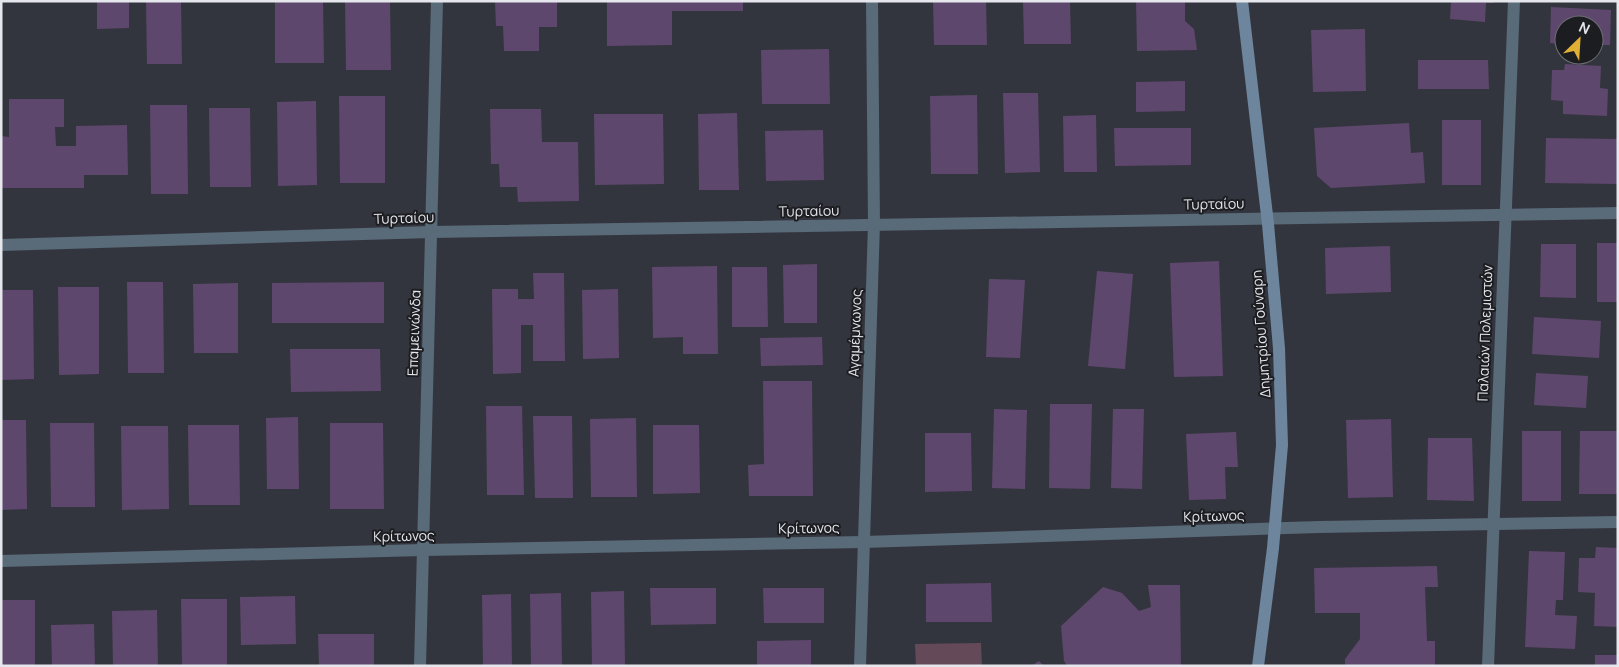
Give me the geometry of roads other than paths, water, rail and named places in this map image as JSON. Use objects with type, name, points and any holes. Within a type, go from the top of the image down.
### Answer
[{"type":"main road","name":"Δημητρίου Γούναρη","points":[[1242,1],[1279,348],[1282,445],[1275,529],[1258,666]]},
{"type":"street","name":"Επαμεινώνδα","points":[[420,666],[437,1]]},
{"type":"street","name":"Αγαμέμνωνος","points":[[860,666],[874,224],[872,1]]},
{"type":"street","name":"Παλαιών Πολεμιστών","points":[[1488,666],[1504,216],[1514,1]]},
{"type":"street","name":"Τυρταίου","points":[[1,245],[432,232],[1618,213]]},
{"type":"street","name":"Κρίτωνος","points":[[1,562],[423,550],[864,542],[1275,529],[1618,522]]}]
